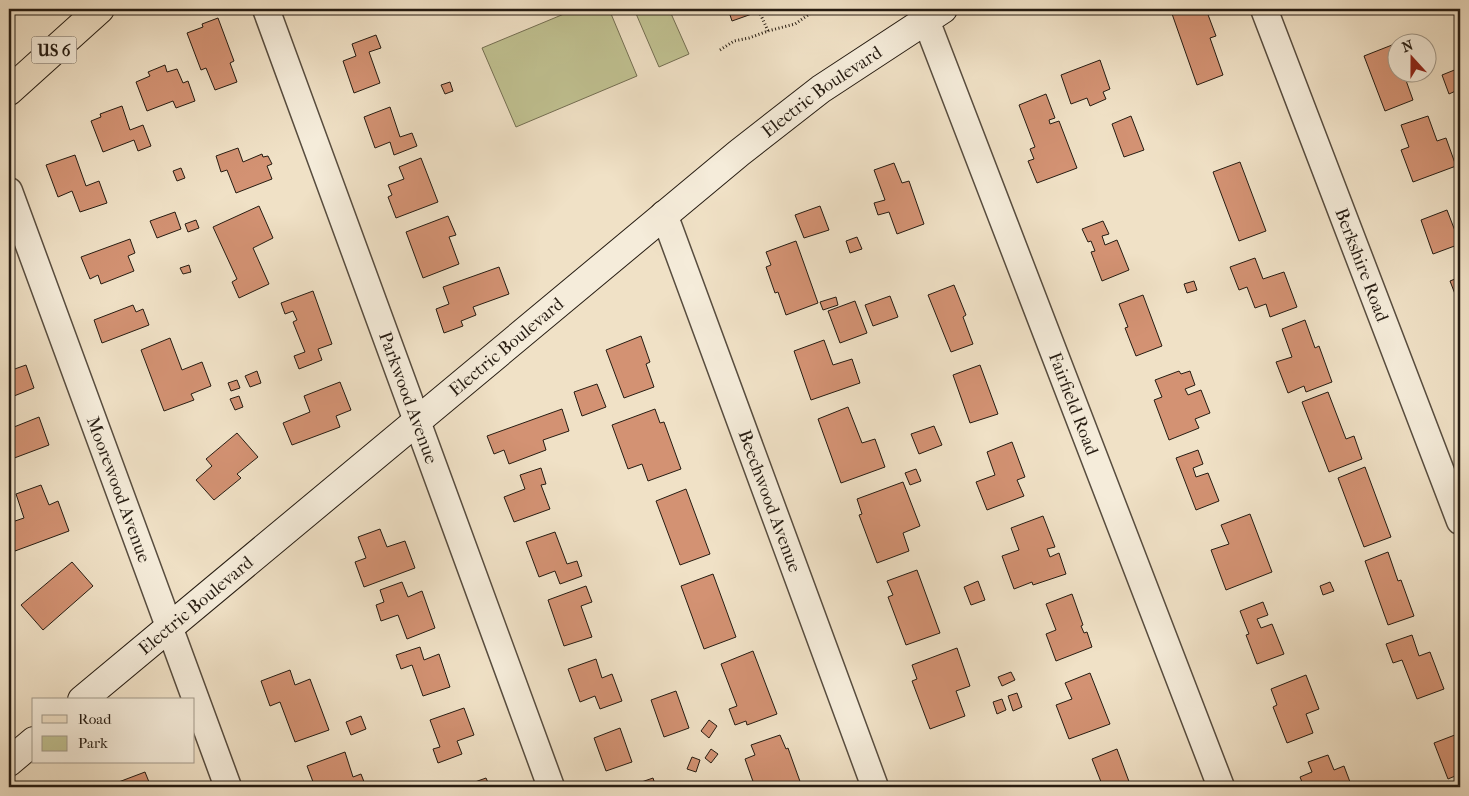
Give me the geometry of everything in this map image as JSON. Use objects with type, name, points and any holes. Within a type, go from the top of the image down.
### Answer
[{"type":"main road","name":"US 6","points":[[9,91],[100,9]]},
{"type":"street","name":"Parkwood Avenue","points":[[266,9],[552,787]]},
{"type":"street","name":"Berkshire Road","points":[[1264,9],[1460,521]]},
{"type":"street","name":"Electric Boulevard","points":[[84,698],[664,214],[821,89],[935,14]]},
{"type":"street","name":"Fairfield Road","points":[[935,14],[1221,787]]},
{"type":"street","name":"Moorewood Avenue","points":[[9,191],[228,787]]},
{"type":"street","name":"Beechwood Avenue","points":[[664,214],[875,787]]},
{"type":"street","points":[[9,762],[32,742]]},
{"type":"path","points":[[720,50],[734,41],[794,24],[817,9]]},
{"type":"path","points":[[759,11],[768,31]]},
{"type":"green space","points":[[576,9],[609,9],[637,76],[516,127],[482,48]]},
{"type":"green space","points":[[634,9],[669,9],[689,54],[659,67]]},
{"type":"building","points":[[728,9],[766,9],[732,21]]},
{"type":"building","points":[[1199,9],[1201,14],[1207,12],[1216,36],[1210,38],[1223,75],[1197,85],[1171,11]]},
{"type":"building","points":[[218,18],[234,61],[230,63],[237,82],[215,90],[206,68],[201,70],[187,33],[203,27],[202,24]]},
{"type":"building","points":[[376,35],[381,48],[369,52],[380,83],[354,93],[343,61],[356,56],[352,44]]},
{"type":"building","points":[[1386,47],[1386,82],[1407,82],[1413,100],[1385,111],[1364,56]]},
{"type":"building","points":[[1100,60],[1110,89],[1103,92],[1106,99],[1090,106],[1087,98],[1071,104],[1061,75]]},
{"type":"building","points":[[165,65],[167,72],[177,69],[183,83],[188,81],[195,101],[176,108],[173,101],[147,111],[136,82],[150,76],[148,72]]},
{"type":"building","points":[[1457,69],[1460,78],[1460,89],[1449,94],[1442,75]]},
{"type":"building","points":[[450,82],[453,91],[445,94],[441,85]]},
{"type":"building","points":[[1046,94],[1055,118],[1049,120],[1050,124],[1059,121],[1077,168],[1037,183],[1028,161],[1034,159],[1030,149],[1035,147],[1019,105]]},
{"type":"building","points":[[122,106],[130,130],[143,125],[151,146],[138,151],[134,140],[103,152],[91,121],[101,117],[100,114]]},
{"type":"building","points":[[390,107],[400,137],[412,133],[417,146],[394,155],[390,142],[375,148],[364,117]]},
{"type":"building","points":[[1131,116],[1144,150],[1124,157],[1112,124]]},
{"type":"building","points":[[1428,116],[1437,141],[1446,138],[1456,166],[1413,182],[1401,150],[1409,147],[1401,125]]},
{"type":"building","points":[[238,148],[243,162],[262,154],[263,157],[268,156],[272,164],[267,166],[272,179],[236,193],[227,170],[221,172],[216,156]]},
{"type":"building","points":[[75,155],[86,186],[99,181],[107,203],[80,212],[72,191],[58,197],[46,165]]},
{"type":"building","points":[[421,158],[438,202],[396,218],[388,197],[392,195],[388,185],[404,179],[399,167]]},
{"type":"building","points":[[1240,162],[1266,231],[1239,241],[1213,172]]},
{"type":"building","points":[[894,163],[902,183],[909,181],[924,224],[897,234],[889,212],[878,215],[874,203],[885,200],[874,170]]},
{"type":"building","points":[[181,168],[185,178],[177,181],[173,171]]},
{"type":"building","points":[[259,206],[273,238],[253,248],[269,284],[239,298],[232,282],[237,279],[213,227]]},
{"type":"building","points":[[820,206],[829,230],[804,238],[795,215]]},
{"type":"building","points":[[1447,210],[1460,244],[1433,254],[1421,220]]},
{"type":"building","points":[[175,212],[181,229],[157,238],[150,221]]},
{"type":"building","points":[[448,216],[456,235],[449,237],[459,264],[423,278],[406,232]]},
{"type":"building","points":[[196,220],[199,228],[188,232],[185,224]]},
{"type":"building","points":[[1103,221],[1109,234],[1102,236],[1105,245],[1117,240],[1129,270],[1102,281],[1091,252],[1095,251],[1091,241],[1088,242],[1082,229]]},
{"type":"building","points":[[857,237],[862,249],[850,253],[846,241]]},
{"type":"building","points":[[130,239],[135,253],[128,256],[134,271],[101,284],[98,275],[90,279],[81,257]]},
{"type":"building","points":[[796,241],[818,303],[786,315],[778,292],[775,293],[766,267],[771,265],[766,252]]},
{"type":"building","points":[[1255,258],[1263,279],[1284,272],[1297,307],[1270,317],[1266,304],[1255,308],[1247,287],[1239,290],[1230,267]]},
{"type":"building","points":[[189,265],[191,272],[183,274],[180,268]]},
{"type":"building","points":[[499,267],[509,294],[473,307],[476,315],[461,321],[463,326],[444,333],[436,309],[449,304],[443,287]]},
{"type":"building","points":[[1460,277],[1460,307],[1450,281]]},
{"type":"building","points":[[1194,281],[1197,290],[1187,293],[1184,284]]},
{"type":"building","points":[[954,285],[966,315],[963,317],[973,344],[951,352],[928,295]]},
{"type":"building","points":[[313,291],[332,344],[318,349],[322,360],[299,369],[294,356],[305,352],[293,322],[297,320],[293,311],[285,314],[281,303]]},
{"type":"building","points":[[1143,295],[1162,346],[1136,356],[1125,328],[1128,327],[1119,304]]},
{"type":"building","points":[[890,296],[898,317],[873,326],[865,305]]},
{"type":"building","points":[[836,297],[838,305],[823,310],[820,302]]},
{"type":"building","points":[[855,301],[867,333],[840,343],[828,311]]},
{"type":"building","points":[[133,305],[136,312],[143,309],[149,325],[102,343],[94,320]]},
{"type":"building","points":[[1305,320],[1315,348],[1319,346],[1332,382],[1306,392],[1304,386],[1288,393],[1276,362],[1292,357],[1282,329]]},
{"type":"building","points":[[641,336],[650,362],[646,364],[654,387],[624,398],[606,350]]},
{"type":"building","points":[[170,338],[182,370],[202,362],[211,386],[191,394],[194,400],[164,411],[141,350]]},
{"type":"building","points":[[824,340],[833,365],[852,359],[860,383],[811,400],[794,351]]},
{"type":"building","points":[[26,365],[34,388],[9,398],[9,371]]},
{"type":"building","points":[[980,365],[998,414],[970,423],[953,375]]},
{"type":"building","points":[[257,371],[261,383],[250,387],[245,376]]},
{"type":"building","points":[[1179,371],[1181,374],[1190,371],[1195,385],[1185,389],[1188,395],[1201,390],[1210,413],[1195,419],[1199,428],[1169,440],[1154,400],[1162,397],[1155,380]]},
{"type":"building","points":[[237,380],[240,388],[231,391],[228,383]]},
{"type":"building","points":[[340,382],[351,410],[336,416],[340,427],[292,445],[283,423],[310,412],[304,396]]},
{"type":"building","points":[[597,384],[606,407],[582,416],[574,392]]},
{"type":"building","points":[[1328,392],[1346,439],[1354,436],[1362,459],[1329,472],[1302,402]]},
{"type":"building","points":[[239,396],[243,407],[235,410],[230,399]]},
{"type":"building","points":[[848,407],[862,443],[875,439],[885,467],[841,483],[818,419]]},
{"type":"building","points":[[562,409],[569,431],[543,440],[546,450],[509,464],[504,450],[494,454],[487,436]]},
{"type":"building","points":[[655,409],[660,423],[664,422],[681,469],[648,481],[642,464],[628,469],[612,425]]},
{"type":"building","points":[[39,417],[49,445],[9,460],[9,429]]},
{"type":"building","points":[[934,426],[942,445],[919,454],[911,434]]},
{"type":"building","points":[[237,433],[258,457],[237,474],[241,478],[214,500],[196,480],[212,466],[206,459]]},
{"type":"building","points":[[1012,442],[1025,477],[1017,480],[1024,496],[987,510],[976,482],[995,475],[987,452]]},
{"type":"building","points":[[1198,450],[1203,464],[1193,468],[1196,477],[1208,473],[1219,501],[1196,510],[1176,458]]},
{"type":"building","points":[[1365,467],[1391,537],[1364,547],[1338,478]]},
{"type":"building","points":[[541,468],[546,484],[541,485],[550,509],[514,522],[504,497],[525,489],[520,475]]},
{"type":"building","points":[[916,469],[921,481],[910,485],[905,473]]},
{"type":"building","points":[[903,482],[920,526],[903,533],[909,551],[877,563],[859,515],[862,514],[857,499]]},
{"type":"building","points":[[41,485],[49,505],[58,501],[69,531],[15,551],[9,534],[9,523],[24,518],[16,494]]},
{"type":"building","points":[[686,489],[710,554],[680,565],[656,501]]},
{"type":"building","points":[[1250,514],[1272,572],[1226,590],[1211,550],[1229,544],[1221,525]]},
{"type":"building","points":[[1043,516],[1055,547],[1047,549],[1050,557],[1059,553],[1066,574],[1033,585],[1032,582],[1014,589],[1002,556],[1019,550],[1011,528]]},
{"type":"building","points":[[380,529],[387,547],[405,541],[415,568],[364,587],[355,562],[366,558],[358,537]]},
{"type":"building","points":[[555,532],[567,564],[577,561],[582,576],[560,584],[555,571],[539,577],[526,542]]},
{"type":"building","points":[[1388,552],[1398,581],[1401,580],[1414,616],[1388,625],[1365,561]]},
{"type":"building","points":[[72,562],[93,586],[43,630],[21,605]]},
{"type":"building","points":[[917,570],[940,633],[906,645],[888,597],[893,595],[887,581]]},
{"type":"building","points":[[713,574],[736,637],[704,649],[681,586]]},
{"type":"building","points":[[978,581],[985,600],[971,605],[964,587]]},
{"type":"building","points":[[402,582],[408,597],[422,591],[435,628],[407,639],[398,615],[381,621],[376,605],[384,602],[380,590]]},
{"type":"building","points":[[1330,582],[1334,591],[1323,595],[1320,586]]},
{"type":"building","points":[[586,586],[592,602],[581,606],[592,637],[564,646],[548,600]]},
{"type":"building","points":[[1072,594],[1083,625],[1081,626],[1084,633],[1087,632],[1092,647],[1056,661],[1046,634],[1056,630],[1046,604]]},
{"type":"building","points":[[1263,602],[1268,615],[1257,619],[1261,628],[1272,624],[1284,654],[1257,664],[1246,635],[1249,634],[1240,611]]},
{"type":"building","points":[[1412,635],[1419,656],[1430,652],[1444,689],[1417,699],[1402,660],[1393,663],[1386,644]]},
{"type":"building","points":[[420,647],[424,660],[439,654],[450,687],[423,696],[412,665],[401,669],[396,655]]},
{"type":"building","points":[[957,648],[970,686],[956,691],[965,716],[930,729],[912,681],[917,679],[912,665]]},
{"type":"building","points":[[753,651],[777,714],[747,725],[746,721],[735,725],[729,709],[737,706],[721,664]]},
{"type":"building","points":[[596,659],[602,678],[612,674],[622,701],[600,709],[595,696],[580,702],[568,669]]},
{"type":"building","points":[[290,670],[295,685],[310,679],[329,730],[295,742],[280,702],[270,706],[261,681]]},
{"type":"building","points":[[1011,672],[1015,680],[1002,686],[998,677]]},
{"type":"building","points":[[1090,673],[1110,724],[1069,739],[1056,705],[1072,699],[1065,683]]},
{"type":"building","points":[[1306,675],[1319,709],[1306,714],[1313,733],[1287,743],[1273,707],[1277,705],[1271,689]]},
{"type":"building","points":[[676,691],[689,728],[664,737],[651,700]]},
{"type":"building","points":[[1017,693],[1022,707],[1013,711],[1008,696]]},
{"type":"building","points":[[1002,699],[1006,710],[997,714],[993,702]]},
{"type":"building","points":[[464,708],[474,735],[457,741],[462,754],[438,763],[433,749],[440,747],[430,720]]},
{"type":"building","points":[[361,716],[366,729],[351,735],[346,722]]},
{"type":"building","points":[[709,720],[717,726],[709,738],[701,731]]},
{"type":"building","points":[[620,728],[632,762],[606,771],[594,738]]},
{"type":"building","points":[[1460,733],[1460,774],[1448,779],[1434,743]]},
{"type":"building","points":[[780,735],[786,749],[788,748],[802,787],[755,787],[745,759],[755,755],[751,745]]},
{"type":"building","points":[[711,749],[718,754],[711,763],[705,758]]},
{"type":"building","points":[[1117,749],[1131,787],[1103,787],[1092,759]]},
{"type":"building","points":[[345,752],[353,777],[361,774],[366,787],[315,787],[307,766]]},
{"type":"building","points":[[1328,755],[1334,770],[1344,766],[1350,782],[1342,787],[1304,787],[1300,777],[1312,772],[1308,762]]},
{"type":"building","points":[[692,757],[700,760],[696,772],[687,769]]},
{"type":"building","points":[[145,772],[151,787],[108,787],[108,786]]},
{"type":"building","points":[[486,778],[490,787],[461,787]]},
{"type":"building","points":[[653,778],[656,787],[627,787]]}]
